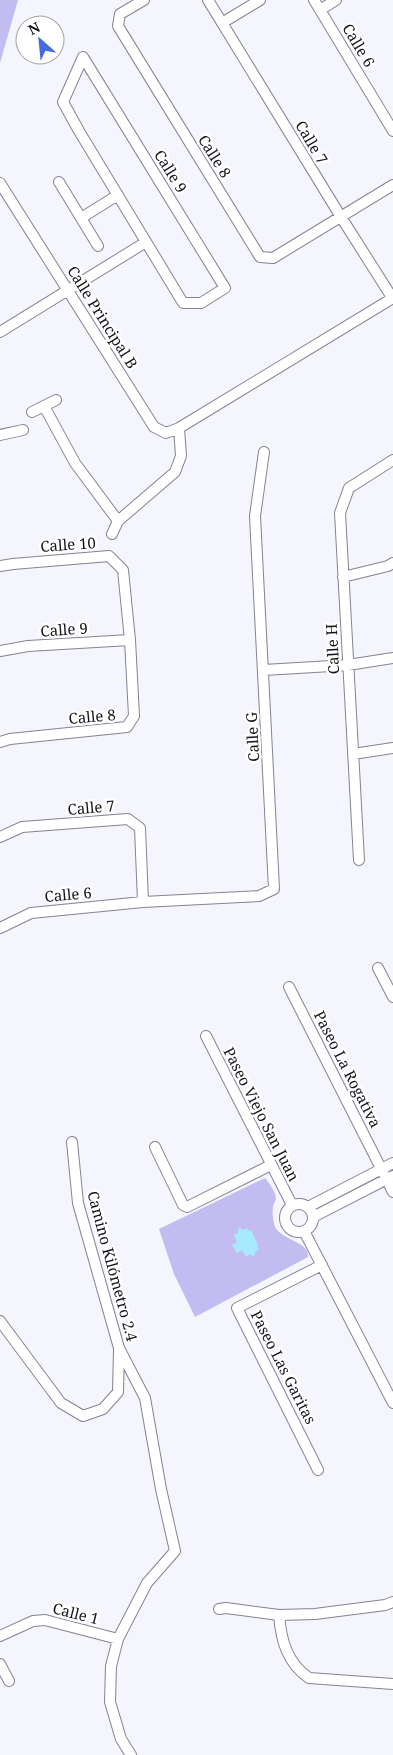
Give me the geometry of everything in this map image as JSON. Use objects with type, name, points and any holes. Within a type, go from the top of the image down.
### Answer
[{"type":"street","name":"Calle 8","points":[[144,0],[120,14],[118,26],[260,257],[273,258],[340,217]]},
{"type":"street","name":"Calle 7","points":[[208,0],[340,217],[393,298]]},
{"type":"street","points":[[222,23],[260,0]]},
{"type":"street","name":"Calle 6","points":[[314,0],[393,131]]},
{"type":"street","points":[[320,10],[336,0]]},
{"type":"street","name":"Calle 9","points":[[83,57],[225,288],[202,303],[183,303],[118,196],[63,102],[83,57]]},
{"type":"street","points":[[59,182],[98,246]]},
{"type":"street","name":"Calle Principal B","points":[[0,183],[154,427],[166,433],[179,428]]},
{"type":"street","points":[[340,217],[393,185]]},
{"type":"street","points":[[81,218],[118,196]]},
{"type":"street","points":[[0,332],[146,242]]},
{"type":"street","points":[[112,534],[118,521],[175,472],[181,456],[179,428],[393,298]]},
{"type":"street","points":[[32,412],[56,400]]},
{"type":"street","points":[[44,406],[74,462],[118,521]]},
{"type":"street","points":[[0,435],[23,430]]},
{"type":"street","name":"Calle G","points":[[143,902],[259,896],[274,888],[255,516],[264,452]]},
{"type":"street","name":"Calle H","points":[[359,860],[342,577],[340,513],[350,488],[393,460]]},
{"type":"street","name":"Calle 10","points":[[0,566],[109,556],[123,570],[130,640]]},
{"type":"street","points":[[342,577],[388,566],[393,563]]},
{"type":"street","name":"Calle 8","points":[[0,742],[10,738],[127,727],[134,716],[130,640]]},
{"type":"street","name":"Calle 9","points":[[0,651],[28,646],[130,640]]},
{"type":"street","points":[[264,670],[348,665],[393,658]]},
{"type":"street","points":[[353,754],[393,748]]},
{"type":"street","name":"Calle 7","points":[[0,837],[22,827],[128,819],[140,828],[143,902]]},
{"type":"street","name":"Calle 6","points":[[0,928],[31,913],[143,902]]},
{"type":"street","points":[[378,968],[393,997]]},
{"type":"street","name":"Paseo La Rogativa","points":[[289,987],[382,1169],[390,1178],[393,1192]]},
{"type":"street","name":"Paseo Viejo San Juan","points":[[206,1036],[292,1205]]},
{"type":"street","name":"Camino Kilómetro 2.4","points":[[72,1142],[78,1203],[119,1348],[144,1398],[175,1551],[147,1583],[118,1640],[111,1666],[110,1702],[121,1739],[131,1755]]},
{"type":"street","points":[[155,1146],[183,1205],[187,1207],[271,1165]]},
{"type":"street","points":[[313,1217],[308,1207],[393,1163]]},
{"type":"street","points":[[390,1178],[313,1217],[310,1226],[304,1231],[393,1403]]},
{"type":"street","name":"Paseo Viejo San Juan","points":[[304,1231],[293,1231],[286,1224],[284,1215],[286,1210],[292,1205],[299,1203],[308,1207]]},
{"type":"street","name":"Paseo Las Garitas","points":[[318,1470],[238,1308],[322,1265]]},
{"type":"street","points":[[0,1321],[61,1402],[83,1416],[104,1409],[118,1392],[119,1348]]},
{"type":"street","points":[[219,1609],[226,1608],[278,1615],[315,1614],[385,1605],[393,1602]]},
{"type":"street","points":[[278,1615],[290,1661],[298,1671],[309,1678],[393,1684]]},
{"type":"street","name":"Calle 1","points":[[0,1636],[33,1621],[45,1620],[118,1640]]},
{"type":"street","points":[[0,1664],[9,1681]]},
{"type":"shaded area","points":[[0,0],[18,0],[0,63]]},
{"type":"shaded area","points":[[265,1178],[276,1197],[273,1205],[275,1227],[279,1232],[305,1248],[308,1257],[195,1317],[174,1274],[159,1229]]},
{"type":"water","points":[[240,1228],[243,1230],[247,1228],[248,1231],[251,1230],[259,1250],[255,1252],[255,1255],[252,1256],[250,1254],[246,1257],[242,1250],[237,1253],[232,1245],[237,1242],[234,1235],[238,1233]]}]
